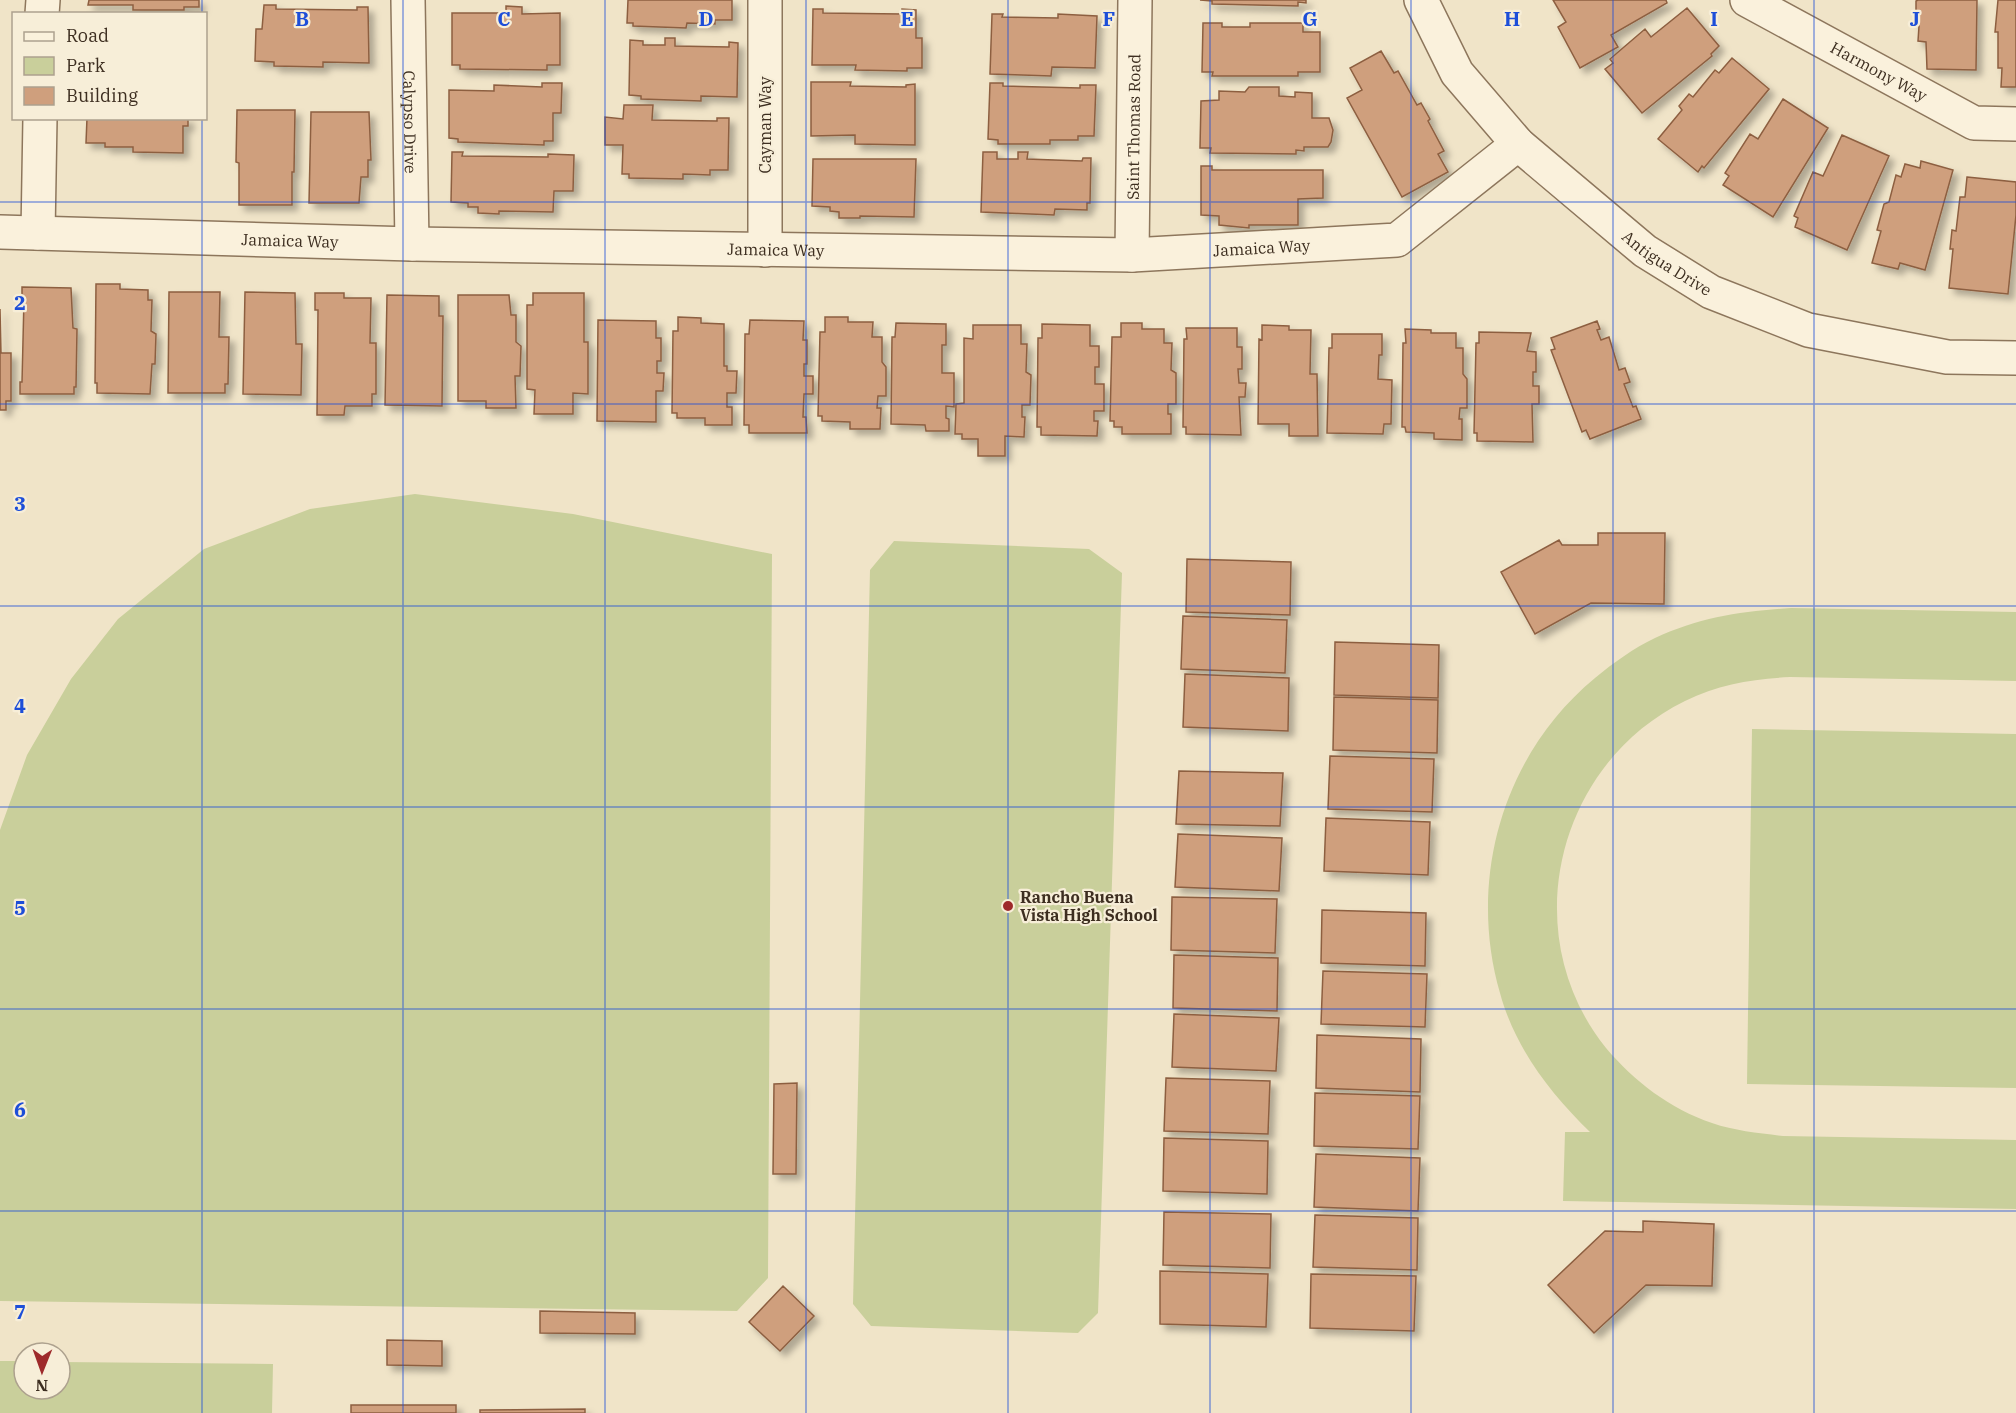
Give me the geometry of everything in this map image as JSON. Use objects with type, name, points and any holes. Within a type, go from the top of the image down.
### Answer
[{"type":"street","name":"Calypso Drive","points":[[408,0],[412,243]]},
{"type":"street","name":"Cayman Way","points":[[765,0],[765,250]]},
{"type":"street","name":"Saint Thomas Road","points":[[1132,255],[1135,0]]},
{"type":"street","name":"Antigua Drive","points":[[1421,0],[1457,73],[1518,144],[1645,250],[1711,292],[1809,330],[1947,357],[2016,358]]},
{"type":"street","name":"Harmony Way","points":[[1747,0],[1974,123],[2016,124]]},
{"type":"street","points":[[39,233],[40,120]]},
{"type":"street","name":"Jamaica Way","points":[[0,232],[412,243],[1132,255],[1397,240],[1518,144]]},
{"type":"green space","points":[[415,494],[573,514],[772,554],[768,1278],[737,1311],[0,1301],[0,830],[27,755],[71,679],[118,619],[204,549],[310,509]]},
{"type":"green space","points":[[894,541],[1089,549],[1122,573],[1098,1313],[1078,1333],[871,1326],[853,1304],[870,570]]},
{"type":"green space","points":[[1791,608],[2016,612],[2016,681],[1790,677],[1763,679],[1723,686],[1698,695],[1641,729],[1605,766],[1579,809],[1563,856],[1557,905],[1562,955],[1578,1003],[1606,1048],[1628,1072],[1667,1102],[1721,1126],[1783,1136],[2016,1140],[2016,1209],[1563,1201],[1565,1132],[1590,1132],[1561,1102],[1525,1051],[1500,993],[1491,950],[1488,906],[1491,863],[1501,821],[1516,781],[1537,743],[1563,709],[1616,661],[1655,638],[1688,625],[1739,613]]},
{"type":"green space","points":[[1752,729],[2016,734],[2016,1088],[1747,1084]]},
{"type":"green space","points":[[0,1361],[12,1361],[12,1401],[72,1401],[72,1362],[273,1364],[272,1413],[0,1413]]},
{"type":"building","points":[[89,0],[199,0],[199,7],[184,7],[184,10],[133,10],[133,5],[88,5]]},
{"type":"building","points":[[628,0],[732,0],[732,20],[715,20],[715,24],[687,23],[686,28],[633,26],[633,23],[627,23]]},
{"type":"building","points":[[1200,0],[1306,0],[1306,3],[1298,2],[1298,6],[1212,4],[1212,1]]},
{"type":"building","points":[[1553,0],[1666,0],[1667,3],[1611,35],[1618,47],[1580,68],[1558,27],[1566,22]]},
{"type":"building","points":[[1977,0],[1976,70],[1927,69],[1926,42],[1918,41],[1919,26],[1916,26],[1916,1]]},
{"type":"building","points":[[1998,0],[2016,0],[2016,87],[2001,87],[2002,68],[1998,68],[1998,32],[1995,32]]},
{"type":"building","points":[[264,5],[276,5],[276,9],[357,10],[357,7],[368,7],[369,63],[323,62],[323,67],[274,66],[274,62],[255,61],[256,29],[262,29]]},
{"type":"building","points":[[506,6],[522,7],[522,14],[560,13],[560,65],[547,65],[547,70],[460,69],[460,65],[452,65],[452,13],[506,13]]},
{"type":"building","points":[[1687,8],[1719,46],[1711,54],[1712,56],[1642,113],[1605,69],[1613,63],[1610,59],[1645,29],[1651,37]]},
{"type":"building","points":[[813,9],[823,9],[823,13],[902,14],[902,9],[916,10],[916,38],[922,38],[922,68],[907,68],[907,71],[855,70],[856,65],[812,65]]},
{"type":"building","points":[[992,14],[1003,14],[1002,17],[1058,18],[1058,14],[1097,16],[1095,68],[1052,67],[1051,76],[990,74]]},
{"type":"building","points":[[1203,23],[1222,23],[1222,27],[1250,27],[1250,23],[1303,23],[1303,32],[1320,32],[1320,72],[1298,72],[1298,76],[1212,76],[1213,72],[1202,72]]},
{"type":"building","points":[[665,38],[675,38],[675,46],[729,47],[729,42],[738,43],[737,97],[701,96],[701,101],[641,99],[641,96],[629,95],[630,40],[643,41],[643,45],[665,45]]},
{"type":"building","points":[[1381,51],[1394,73],[1398,71],[1417,105],[1421,103],[1430,119],[1428,121],[1444,151],[1438,154],[1448,172],[1402,197],[1347,98],[1362,90],[1350,68]]},
{"type":"building","points":[[1732,58],[1769,89],[1704,168],[1702,166],[1698,172],[1658,139],[1682,110],[1679,106],[1689,94],[1693,97],[1715,70],[1719,73]]},
{"type":"building","points":[[811,82],[851,82],[850,86],[906,87],[906,85],[915,84],[915,145],[855,144],[855,135],[811,136]]},
{"type":"building","points":[[542,83],[562,83],[561,113],[553,113],[553,141],[544,141],[544,145],[458,142],[458,139],[449,138],[449,90],[494,91],[494,85],[542,87]]},
{"type":"building","points":[[990,83],[1003,83],[1003,86],[1080,88],[1080,85],[1096,85],[1094,136],[1078,136],[1078,140],[1050,140],[1050,144],[998,144],[998,140],[988,139]]},
{"type":"building","points":[[1249,87],[1279,87],[1279,96],[1295,97],[1295,92],[1312,93],[1312,118],[1329,118],[1333,130],[1328,147],[1304,147],[1304,151],[1296,150],[1296,154],[1210,153],[1211,148],[1200,148],[1201,101],[1219,100],[1219,91],[1245,92]]},
{"type":"building","points":[[1783,99],[1828,128],[1773,217],[1723,185],[1729,176],[1725,173],[1750,134],[1758,139]]},
{"type":"building","points":[[624,105],[653,105],[652,120],[717,121],[717,118],[729,118],[728,170],[710,170],[710,175],[683,174],[683,179],[629,178],[629,174],[622,174],[623,145],[605,145],[605,117],[623,119]]},
{"type":"building","points":[[237,110],[295,110],[292,205],[239,205],[239,163],[236,162]]},
{"type":"building","points":[[311,112],[369,112],[371,160],[368,160],[368,177],[361,177],[359,203],[309,203]]},
{"type":"building","points":[[87,120],[188,120],[188,126],[183,126],[183,153],[133,152],[133,147],[105,147],[105,143],[86,143]]},
{"type":"building","points":[[1842,135],[1889,156],[1847,250],[1795,227],[1798,218],[1794,216],[1813,172],[1823,176]]},
{"type":"building","points":[[452,152],[463,152],[462,156],[574,155],[573,191],[554,191],[553,212],[478,213],[478,207],[468,207],[468,203],[451,202]]},
{"type":"building","points":[[983,152],[997,152],[997,159],[1018,159],[1018,152],[1028,152],[1027,159],[1082,161],[1083,158],[1091,158],[1090,203],[1087,203],[1087,210],[1055,209],[1054,215],[981,212]]},
{"type":"building","points":[[813,159],[916,159],[914,217],[839,218],[839,212],[830,211],[830,207],[812,206]]},
{"type":"building","points":[[1921,161],[1953,170],[1925,270],[1900,263],[1898,269],[1872,263],[1881,231],[1877,230],[1884,204],[1889,202],[1896,175],[1901,177],[1905,164],[1920,168]]},
{"type":"building","points":[[1201,166],[1212,166],[1212,170],[1323,170],[1323,198],[1298,199],[1298,225],[1249,225],[1249,228],[1219,225],[1219,216],[1201,215]]},
{"type":"building","points":[[1967,177],[2016,182],[2016,215],[2008,294],[1949,288],[1953,249],[1950,249],[1952,230],[1956,231],[1960,197],[1965,197]]},
{"type":"building","points":[[96,284],[120,284],[120,289],[148,290],[148,300],[152,300],[151,331],[156,334],[155,364],[152,364],[150,394],[97,393],[97,383],[95,383]]},
{"type":"building","points":[[22,287],[71,288],[73,328],[77,329],[74,394],[20,394],[24,299],[22,299]]},
{"type":"building","points":[[169,292],[220,292],[219,337],[229,337],[228,384],[225,384],[225,393],[168,393]]},
{"type":"building","points":[[245,292],[295,293],[296,344],[302,344],[301,395],[243,394]]},
{"type":"building","points":[[315,293],[344,293],[344,298],[371,298],[370,343],[376,343],[376,394],[372,394],[372,406],[345,406],[344,415],[317,415],[318,310],[315,310]]},
{"type":"building","points":[[533,293],[584,293],[584,342],[588,342],[588,394],[573,393],[573,414],[534,414],[535,390],[527,389],[527,305],[533,305]]},
{"type":"building","points":[[387,295],[439,296],[439,316],[443,316],[442,406],[385,405]]},
{"type":"building","points":[[458,295],[509,295],[511,315],[516,315],[516,342],[521,346],[520,376],[515,376],[516,408],[486,408],[486,401],[458,401]]},
{"type":"building","points":[[0,309],[1,353],[11,353],[11,401],[6,401],[6,410],[0,410]]},
{"type":"building","points":[[678,317],[701,318],[701,323],[724,324],[724,366],[727,366],[727,371],[737,371],[736,393],[727,393],[727,407],[732,407],[732,425],[705,425],[705,418],[677,418],[677,413],[672,413],[673,331],[678,331]]},
{"type":"building","points":[[825,317],[848,317],[848,322],[873,322],[872,337],[882,337],[882,362],[886,367],[886,396],[878,396],[877,408],[881,408],[880,429],[850,429],[850,422],[822,421],[822,416],[818,416],[820,332],[825,332]]},
{"type":"building","points":[[598,320],[656,321],[656,338],[661,338],[661,361],[657,361],[657,373],[664,373],[663,391],[656,391],[656,422],[597,421]]},
{"type":"building","points":[[750,320],[804,321],[803,340],[807,340],[807,364],[804,364],[804,376],[813,376],[813,394],[804,394],[803,417],[806,417],[807,433],[749,433],[749,425],[744,425],[745,334],[749,334]]},
{"type":"building","points":[[1597,321],[1600,329],[1597,330],[1601,340],[1609,337],[1619,370],[1625,368],[1630,382],[1624,384],[1633,407],[1636,406],[1641,419],[1590,439],[1586,430],[1582,432],[1551,350],[1555,349],[1551,338]]},
{"type":"building","points":[[896,323],[946,324],[946,345],[942,345],[942,373],[954,373],[954,407],[946,406],[949,431],[926,431],[925,425],[891,424],[892,337],[895,337]]},
{"type":"building","points":[[1121,323],[1142,323],[1142,329],[1164,329],[1164,343],[1172,343],[1171,370],[1176,373],[1176,404],[1168,404],[1168,414],[1171,414],[1171,434],[1122,434],[1122,427],[1114,427],[1114,421],[1110,421],[1112,337],[1121,337]]},
{"type":"building","points":[[1042,324],[1090,325],[1090,346],[1099,346],[1099,367],[1095,367],[1095,384],[1104,384],[1104,411],[1094,411],[1094,421],[1098,421],[1097,436],[1041,435],[1041,427],[1037,427],[1038,338],[1042,338]]},
{"type":"building","points":[[973,325],[1021,325],[1021,344],[1027,344],[1026,372],[1031,375],[1030,405],[1022,405],[1022,417],[1025,417],[1024,437],[1005,436],[1005,456],[978,456],[978,439],[962,439],[962,434],[955,434],[956,404],[964,403],[964,338],[973,339]]},
{"type":"building","points":[[1262,325],[1289,326],[1289,330],[1311,330],[1310,374],[1317,374],[1318,436],[1289,436],[1289,424],[1258,424],[1259,339],[1262,340]]},
{"type":"building","points":[[1186,328],[1237,328],[1237,347],[1242,347],[1242,369],[1238,369],[1239,383],[1246,383],[1245,397],[1239,397],[1241,435],[1186,434],[1186,427],[1183,427]]},
{"type":"building","points":[[1405,329],[1431,330],[1431,333],[1456,333],[1456,348],[1463,348],[1463,374],[1467,379],[1467,408],[1460,408],[1459,419],[1462,419],[1462,440],[1434,439],[1434,433],[1406,432],[1405,427],[1402,427]]},
{"type":"building","points":[[1479,332],[1531,333],[1527,351],[1536,352],[1533,386],[1539,386],[1539,404],[1532,404],[1533,442],[1477,441],[1477,433],[1474,433],[1476,343],[1479,343]]},
{"type":"building","points":[[1332,334],[1382,334],[1382,355],[1379,355],[1378,379],[1392,380],[1391,424],[1384,424],[1383,434],[1327,433],[1329,348],[1332,348]]},
{"type":"building","points":[[1598,533],[1665,533],[1664,604],[1591,603],[1535,634],[1501,572],[1559,540],[1562,545],[1598,545]]},
{"type":"building","points":[[1187,559],[1291,562],[1290,615],[1186,612]]},
{"type":"building","points":[[1183,616],[1287,620],[1285,673],[1181,669]]},
{"type":"building","points":[[1335,642],[1439,645],[1438,698],[1334,695]]},
{"type":"building","points":[[1185,674],[1289,678],[1288,731],[1183,727]]},
{"type":"building","points":[[1334,697],[1438,700],[1437,753],[1333,750]]},
{"type":"building","points":[[1330,756],[1434,759],[1432,812],[1328,809]]},
{"type":"building","points":[[1179,771],[1283,773],[1280,826],[1176,824]]},
{"type":"building","points":[[1326,818],[1430,822],[1428,875],[1324,871]]},
{"type":"building","points":[[1178,834],[1282,838],[1279,891],[1175,887]]},
{"type":"building","points":[[1172,897],[1277,899],[1275,953],[1171,950]]},
{"type":"building","points":[[1322,910],[1426,913],[1425,966],[1321,963]]},
{"type":"building","points":[[1174,955],[1278,958],[1277,1011],[1173,1008]]},
{"type":"building","points":[[1323,971],[1427,974],[1425,1027],[1321,1024]]},
{"type":"building","points":[[1174,1014],[1279,1018],[1276,1071],[1172,1067]]},
{"type":"building","points":[[1317,1035],[1421,1039],[1420,1092],[1316,1088]]},
{"type":"building","points":[[1166,1078],[1270,1081],[1268,1134],[1164,1131]]},
{"type":"building","points":[[797,1083],[796,1174],[773,1174],[774,1084]]},
{"type":"building","points":[[1315,1093],[1420,1096],[1418,1149],[1314,1146]]},
{"type":"building","points":[[1164,1138],[1268,1141],[1267,1194],[1163,1191]]},
{"type":"building","points":[[1316,1154],[1420,1158],[1418,1211],[1314,1207]]},
{"type":"building","points":[[1164,1212],[1271,1214],[1270,1268],[1163,1265]]},
{"type":"building","points":[[1315,1215],[1418,1218],[1417,1270],[1313,1267]]},
{"type":"building","points":[[1643,1221],[1714,1224],[1712,1286],[1646,1285],[1594,1333],[1548,1285],[1605,1231],[1643,1232]]},
{"type":"building","points":[[1160,1271],[1268,1274],[1266,1327],[1160,1324]]},
{"type":"building","points":[[1311,1274],[1416,1276],[1414,1331],[1310,1328]]},
{"type":"building","points":[[783,1286],[814,1316],[780,1351],[749,1322]]},
{"type":"building","points":[[540,1311],[635,1313],[635,1334],[540,1333]]},
{"type":"building","points":[[387,1340],[442,1341],[442,1366],[387,1365]]},
{"type":"building","points":[[351,1405],[456,1405],[456,1413],[351,1413]]},
{"type":"building","points":[[585,1409],[585,1413],[480,1413],[480,1410]]},
{"type":"place","name":"Rancho Buena Vista High School","points":[[1008,906]]}]
